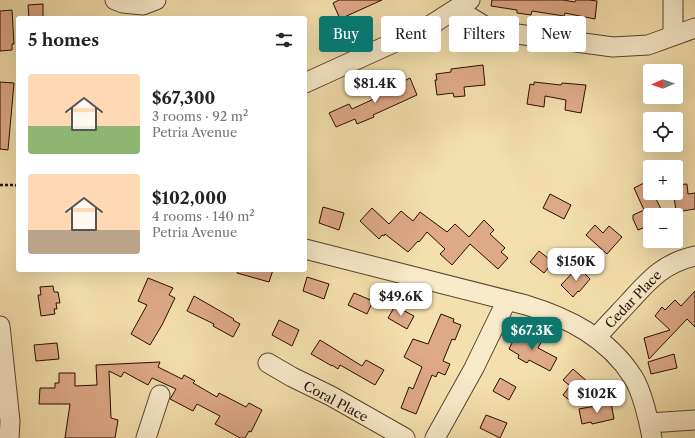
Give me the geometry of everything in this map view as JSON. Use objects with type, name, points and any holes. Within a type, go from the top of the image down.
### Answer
[{"type":"street","points":[[115,0],[123,3],[143,5],[156,0]]},
{"type":"street","points":[[673,0],[673,36]]},
{"type":"street","points":[[307,82],[426,28],[464,5],[488,28],[517,34],[613,47],[648,45],[695,28]]},
{"type":"street","points":[[307,250],[546,310],[574,323],[596,338],[616,356],[633,378],[643,402],[651,431],[695,420]]},
{"type":"street","name":"Cedar Place","points":[[596,338],[644,285],[659,271],[675,262],[695,256]]},
{"type":"street","points":[[435,438],[474,368],[507,300]]},
{"type":"street","points":[[0,326],[2,361],[10,422],[8,438]]},
{"type":"street","name":"Coral Place","points":[[268,363],[292,377],[331,396],[405,438]]},
{"type":"street","points":[[146,438],[160,395]]},
{"type":"street","points":[[155,438],[163,414]]},
{"type":"path","points":[[0,185],[16,185]]},
{"type":"building","points":[[339,0],[382,0],[347,16],[339,16],[333,3]]},
{"type":"building","points":[[492,0],[563,0],[575,2],[576,0],[597,1],[595,19],[565,13],[564,16],[532,11],[531,15],[517,13],[517,10],[491,6]]},
{"type":"building","points":[[43,4],[43,16],[29,16],[28,5]]},
{"type":"building","points":[[12,10],[14,44],[12,44],[12,50],[0,51],[0,11]]},
{"type":"building","points":[[483,65],[485,85],[464,87],[465,96],[454,97],[453,93],[437,95],[435,80],[437,80],[436,74],[451,72],[451,69]]},
{"type":"building","points":[[410,78],[417,95],[357,124],[355,119],[336,127],[329,113],[349,104],[352,109],[378,97],[377,94]]},
{"type":"building","points":[[0,82],[14,83],[8,150],[0,149]]},
{"type":"building","points":[[534,82],[561,85],[562,83],[586,85],[581,113],[565,110],[566,100],[545,96],[544,107],[527,104],[530,84],[534,85]]},
{"type":"building","points":[[643,184],[643,200],[656,200],[660,208],[643,208],[634,188]]},
{"type":"building","points":[[683,184],[687,184],[688,194],[695,193],[695,209],[683,211],[683,208],[676,208],[674,200],[683,200]]},
{"type":"building","points":[[550,194],[571,205],[564,219],[543,208]]},
{"type":"building","points":[[323,207],[344,213],[339,230],[319,223]]},
{"type":"building","points":[[372,208],[389,224],[401,211],[413,221],[420,212],[447,232],[455,224],[469,237],[484,220],[494,230],[490,234],[505,248],[501,252],[508,258],[498,269],[470,244],[452,265],[440,254],[445,249],[427,232],[408,252],[385,234],[379,239],[360,221]]},
{"type":"building","points":[[643,210],[643,228],[638,230],[633,219],[633,215]]},
{"type":"building","points":[[595,225],[603,233],[609,226],[622,237],[607,254],[586,235]]},
{"type":"building","points":[[539,251],[553,262],[544,273],[530,262]]},
{"type":"building","points":[[578,267],[590,279],[573,297],[561,285]]},
{"type":"building","points":[[237,272],[272,272],[269,282]]},
{"type":"building","points":[[307,277],[329,284],[324,299],[303,291]]},
{"type":"building","points":[[148,278],[173,288],[169,295],[175,298],[162,325],[150,345],[131,334],[147,305],[138,301]]},
{"type":"building","points":[[53,286],[54,292],[58,292],[60,303],[56,303],[57,309],[54,309],[55,314],[41,316],[38,295],[41,295],[40,287]]},
{"type":"building","points":[[695,291],[695,327],[687,319],[649,359],[644,338],[670,330],[655,316],[662,307],[665,310],[675,300],[681,306]]},
{"type":"building","points":[[354,293],[373,301],[367,314],[348,305]]},
{"type":"building","points":[[194,296],[240,324],[233,337],[213,326],[214,324],[187,311]]},
{"type":"building","points":[[395,306],[414,316],[407,329],[388,318]]},
{"type":"building","points":[[441,314],[454,319],[453,322],[461,325],[455,340],[452,339],[443,361],[450,364],[445,375],[438,372],[436,377],[432,375],[416,414],[401,408],[409,387],[413,389],[422,367],[404,357],[413,339],[428,344]]},
{"type":"building","points":[[279,320],[299,330],[292,346],[272,335]]},
{"type":"building","points":[[531,333],[543,339],[538,348],[557,358],[550,371],[529,360],[527,363],[518,358],[519,355],[509,349],[516,335],[527,340]]},
{"type":"building","points":[[320,340],[362,366],[366,360],[384,370],[375,385],[340,365],[338,369],[311,354]]},
{"type":"building","points":[[57,343],[59,359],[36,361],[34,345]]},
{"type":"building","points":[[674,354],[677,368],[651,374],[648,362]]},
{"type":"building","points":[[160,362],[158,367],[182,379],[184,375],[195,381],[193,383],[217,397],[219,393],[246,407],[249,403],[262,410],[251,432],[249,431],[245,438],[240,438],[215,424],[220,416],[197,404],[193,411],[170,399],[176,389],[152,378],[148,385],[124,372],[121,377],[109,371],[111,418],[118,420],[115,438],[65,438],[70,404],[39,404],[40,388],[55,388],[55,383],[59,383],[59,373],[75,373],[75,386],[97,385],[96,365]]},
{"type":"building","points":[[573,369],[589,383],[573,403],[563,395],[570,386],[563,380]]},
{"type":"building","points":[[500,378],[516,387],[509,400],[493,391]]},
{"type":"building","points":[[611,403],[614,419],[592,424],[591,422],[582,424],[579,409]]},
{"type":"building","points":[[486,415],[507,423],[500,438],[480,428]]}]
